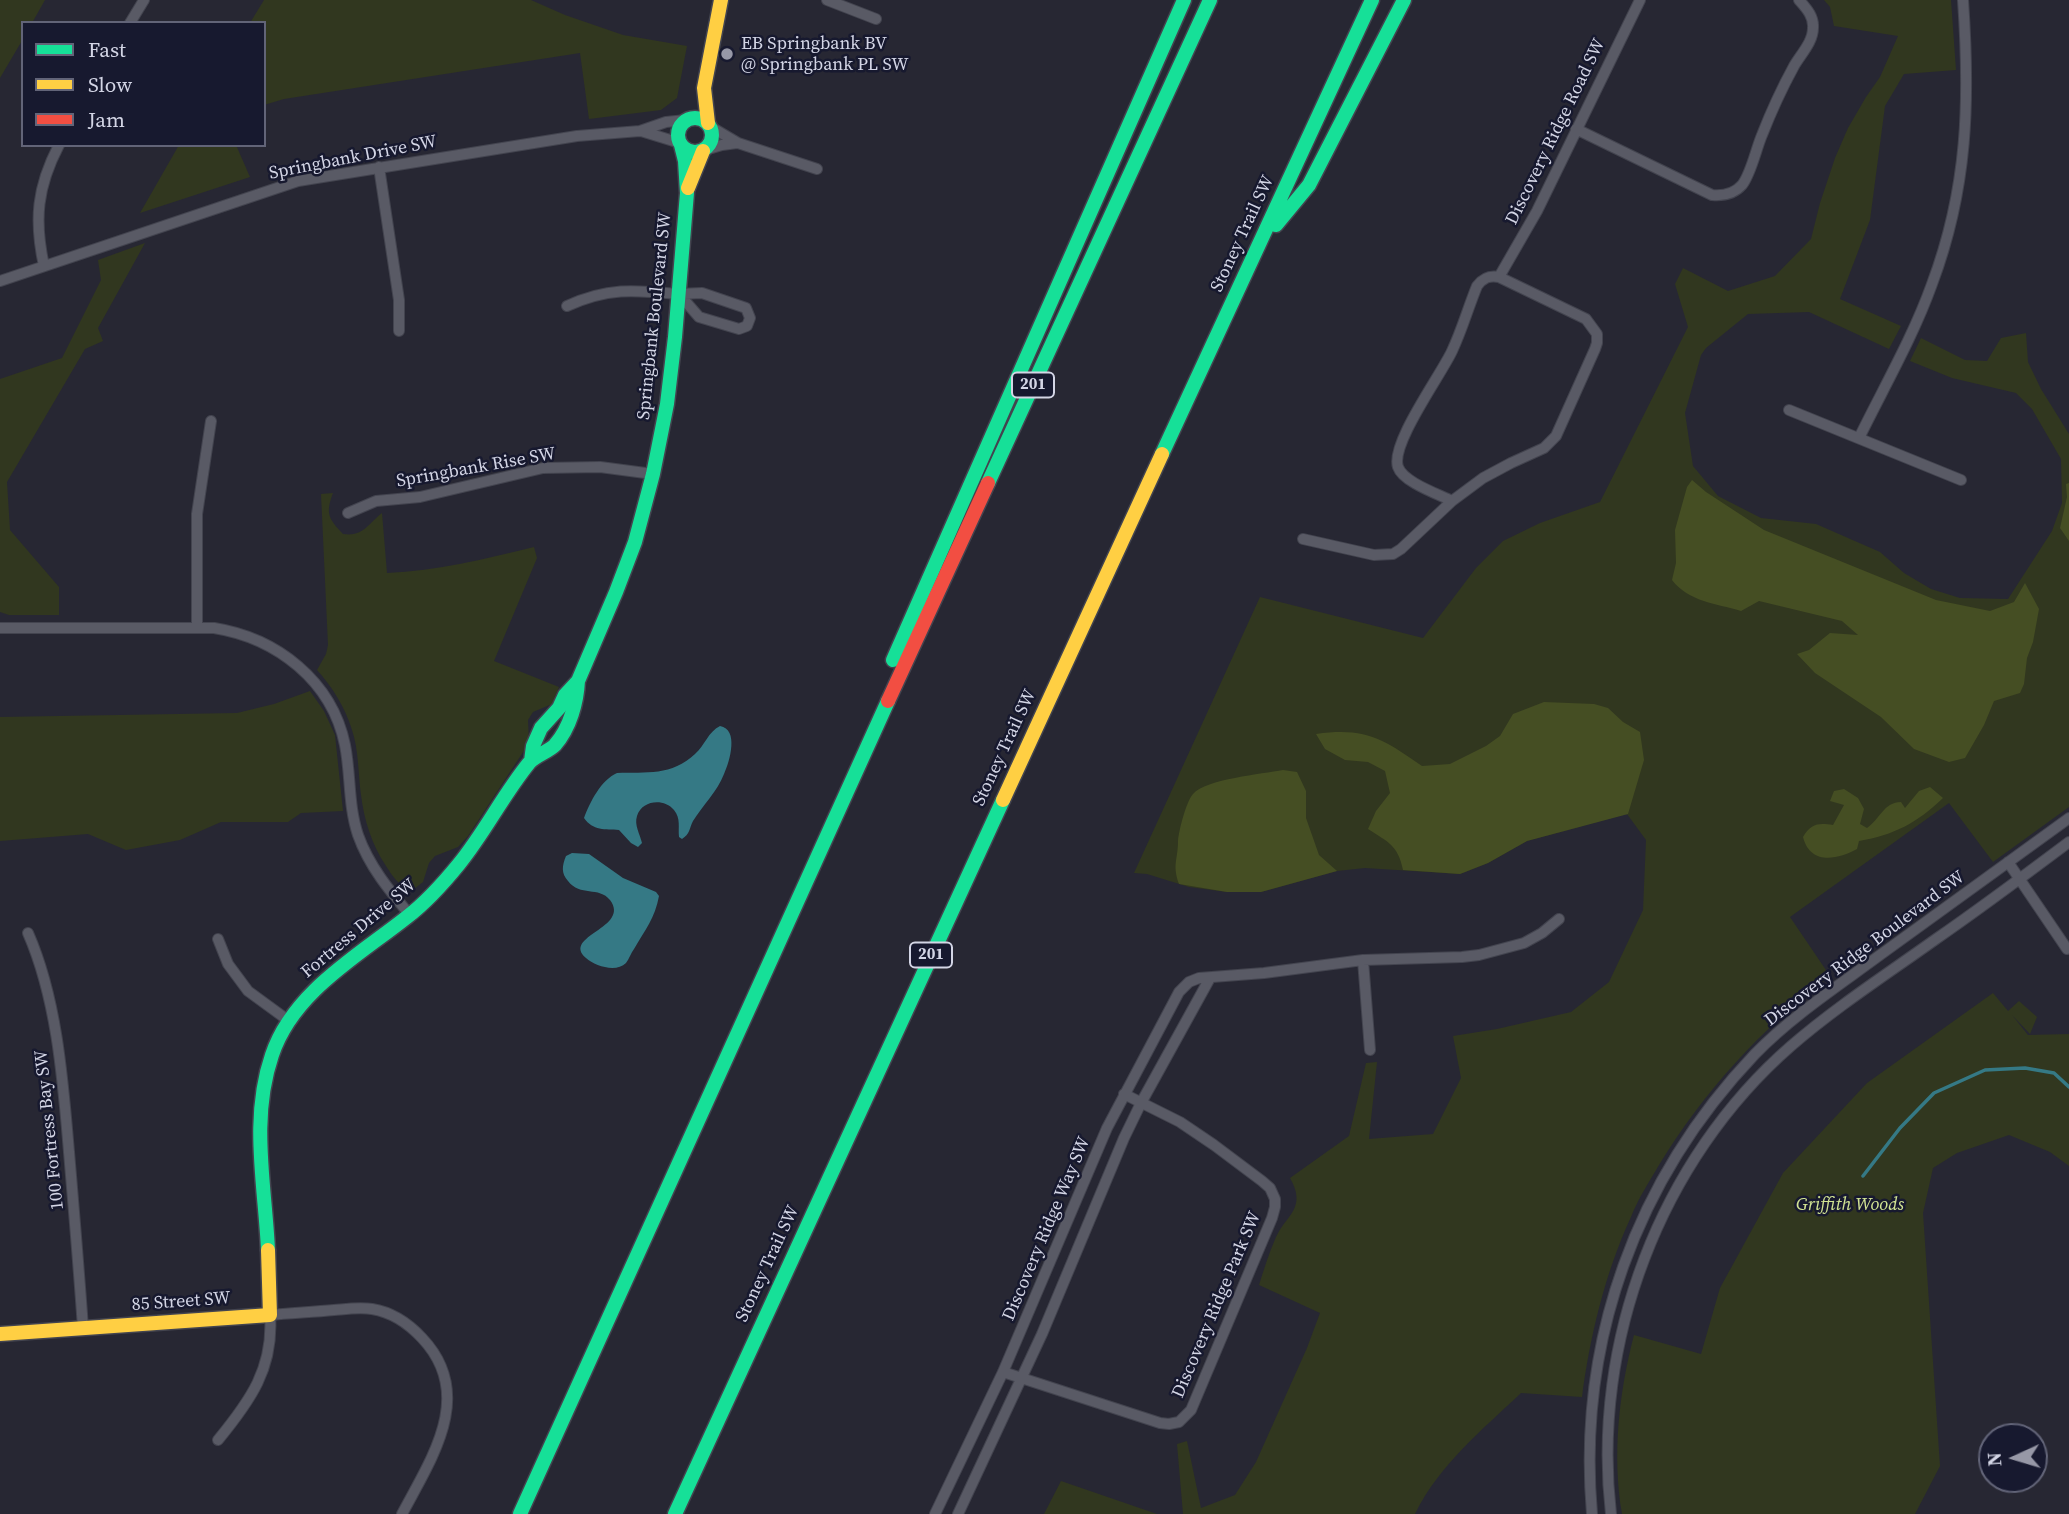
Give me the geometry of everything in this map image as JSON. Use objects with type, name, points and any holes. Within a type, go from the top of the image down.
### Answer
[{"type":"main road","points":[[704,88],[713,137],[704,150],[693,153],[681,144],[679,129],[688,119],[704,88],[720,0]]},
{"type":"main road","points":[[856,771],[894,656],[1184,0]]},
{"type":"main road","name":"201","points":[[520,1514],[856,771],[1210,0]]},
{"type":"main road","name":"Stoney Trail SW","points":[[675,1514],[1373,0]]},
{"type":"main road","points":[[1256,251],[1309,184],[1404,0]]},
{"type":"main road","points":[[688,119],[701,118],[710,125]]},
{"type":"main road","name":"Springbank Boulevard SW","points":[[578,681],[635,542],[653,474],[667,404],[687,193],[681,144]]},
{"type":"main road","name":"Springbank Boulevard SW","points":[[687,193],[704,150]]},
{"type":"main road","name":"Fortress Drive SW","points":[[531,761],[533,746],[541,728],[578,681]]},
{"type":"main road","name":"Fortress Drive SW","points":[[270,1315],[260,1105],[272,1054],[289,1021],[308,997],[355,956],[411,915],[459,864],[531,761],[554,746],[565,731],[577,699],[578,681]]},
{"type":"main road","name":"85 Street SW","points":[[0,1334],[270,1315]]},
{"type":"street","points":[[131,21],[144,0]]},
{"type":"street","points":[[828,0],[876,19]]},
{"type":"street","name":"Discovery Ridge Road SW","points":[[1499,277],[1537,211],[1640,0]]},
{"type":"street","points":[[1576,129],[1712,195],[1732,193],[1746,178],[1768,120],[1812,36],[1814,28],[1811,14],[1799,0]]},
{"type":"street","points":[[1859,438],[1919,317],[1937,271],[1953,216],[1960,180],[1967,108],[1963,0]]},
{"type":"street","name":"Springbank Drive SW","points":[[0,281],[307,179],[577,136],[640,131],[666,122],[688,119]]},
{"type":"street","points":[[710,125],[738,143],[817,169]]},
{"type":"street","name":"Springbank Drive SW","points":[[640,131],[681,144]]},
{"type":"street","points":[[704,150],[738,143]]},
{"type":"street","points":[[44,266],[37,225],[39,200],[42,185],[58,147]]},
{"type":"street","points":[[379,167],[399,300],[399,331]]},
{"type":"street","points":[[1303,538],[1374,555],[1393,554],[1407,545],[1452,501],[1483,478],[1544,448],[1556,436],[1597,343],[1595,329],[1586,319],[1499,277],[1485,278],[1477,286],[1451,353],[1398,451],[1398,467],[1404,477],[1452,501]]},
{"type":"street","points":[[567,306],[589,296],[615,292],[702,293],[742,307],[748,311],[749,322],[739,330],[699,317],[679,294]]},
{"type":"street","points":[[1789,410],[1961,480]]},
{"type":"street","points":[[197,627],[197,514],[211,421]]},
{"type":"street","name":"Springbank Rise SW","points":[[348,513],[376,501],[420,497],[543,468],[600,467],[653,474]]},
{"type":"street","points":[[0,628],[197,627],[229,630],[264,642],[296,663],[317,686],[334,713],[345,743],[354,821],[365,853],[379,877],[411,915]]},
{"type":"street","name":"Discovery Ridge Boulevard SW","points":[[1592,1514],[1589,1437],[1597,1364],[1609,1309],[1632,1242],[1661,1180],[1711,1106],[1755,1054],[1797,1017],[2069,818]]},
{"type":"street","name":"Discovery Ridge Boulevard SW","points":[[1611,1514],[1608,1437],[1612,1385],[1620,1338],[1640,1270],[1658,1226],[1706,1142],[1731,1107],[1768,1067],[1825,1017],[1988,903],[2069,842]]},
{"type":"street","points":[[2008,862],[2067,949]]},
{"type":"street","name":"Discovery Ridge Way SW","points":[[935,1514],[1003,1372],[1124,1094],[1179,992],[1189,982],[1363,960],[1479,955],[1524,943],[1559,919]]},
{"type":"street","name":"100 Fortress Bay SW","points":[[28,933],[45,982],[62,1071],[83,1328]]},
{"type":"street","points":[[218,939],[228,964],[248,991],[289,1021]]},
{"type":"street","points":[[1363,960],[1370,1050]]},
{"type":"street","points":[[1872,961],[1883,976]]},
{"type":"street","name":"Discovery Ridge Way SW","points":[[958,1513],[1023,1378],[1111,1167],[1141,1103],[1210,978]]},
{"type":"street","points":[[1755,1054],[1768,1067]]},
{"type":"street","name":"Discovery Ridge Park SW","points":[[1003,1372],[1169,1424],[1179,1422],[1191,1410],[1216,1353],[1272,1218],[1275,1207],[1273,1193],[1262,1181],[1214,1144],[1180,1122],[1124,1094]]},
{"type":"street","points":[[1661,1180],[1677,1189]]},
{"type":"street","points":[[1064,1232],[1082,1239]]},
{"type":"street","name":"85 Street SW","points":[[270,1315],[365,1308],[393,1316],[419,1334],[434,1353],[447,1387],[447,1412],[441,1436],[402,1514]]},
{"type":"street","points":[[218,1440],[242,1410],[264,1367],[270,1348],[270,1315]]},
{"type":"street","points":[[1589,1437],[1608,1437]]},
{"type":"street","points":[[941,1502],[958,1513]]},
{"type":"green space","points":[[0,0],[45,0],[33,21],[21,21],[21,42],[0,78]]},
{"type":"green space","points":[[264,0],[531,0],[623,35],[687,46],[677,98],[661,110],[589,119],[580,53],[284,99],[266,104],[266,21],[251,21]]},
{"type":"green space","points":[[1824,0],[1951,0],[1956,70],[1904,74],[1885,106],[1870,220],[1840,299],[1901,326],[1889,349],[1809,312],[1748,314],[1701,355],[1685,413],[1693,466],[1718,496],[1761,518],[1816,524],[1880,552],[1904,573],[1931,589],[1960,598],[2008,599],[2052,531],[2062,503],[2061,459],[2032,409],[2016,393],[1952,378],[1910,361],[1921,338],[1965,360],[1987,361],[2001,338],[2026,333],[2028,362],[2069,434],[2069,807],[1993,862],[1949,803],[1790,917],[1830,976],[1780,1017],[1715,1087],[1676,1138],[1648,1184],[1622,1238],[1606,1282],[1589,1351],[1582,1397],[1521,1393],[1449,1464],[1415,1514],[1183,1514],[1177,1444],[1187,1441],[1201,1508],[1235,1495],[1256,1462],[1307,1348],[1320,1313],[1259,1285],[1276,1237],[1296,1204],[1295,1188],[1290,1178],[1349,1136],[1366,1063],[1377,1062],[1369,1139],[1433,1134],[1461,1078],[1453,1036],[1571,1012],[1609,982],[1643,910],[1646,840],[1627,814],[1527,841],[1488,863],[1460,874],[1365,868],[1337,871],[1261,892],[1227,892],[1189,887],[1147,874],[1134,873],[1260,597],[1423,638],[1476,568],[1503,541],[1540,523],[1600,502],[1688,327],[1675,284],[1683,268],[1728,291],[1775,276],[1811,239],[1835,158],[1848,128],[1880,77],[1898,36],[1834,26],[1830,7]]},
{"type":"green space","points":[[178,147],[237,147],[250,177],[140,213]]},
{"type":"green space","points":[[145,243],[98,328],[103,341],[85,349],[7,482],[10,530],[59,587],[59,615],[9,615],[0,612],[0,379],[62,358],[101,280],[98,260]]},
{"type":"green space","points":[[1692,480],[1764,530],[1936,600],[1990,611],[2014,602],[2025,583],[2039,609],[2020,693],[1994,701],[1965,758],[1949,762],[1914,749],[1881,717],[1815,673],[1797,654],[1809,650],[1830,633],[1858,635],[1842,621],[1759,601],[1741,611],[1694,597],[1672,580],[1676,563],[1675,530],[1687,487]]},
{"type":"green space","points":[[2069,483],[2069,541],[2060,528],[2067,497],[2066,484]]},
{"type":"green space","points":[[333,493],[329,506],[330,516],[343,534],[360,532],[382,513],[387,573],[443,567],[534,547],[537,558],[494,661],[559,687],[552,704],[533,712],[528,720],[529,743],[468,836],[458,847],[435,856],[429,863],[423,882],[414,889],[404,886],[394,878],[373,841],[362,804],[352,730],[338,698],[317,670],[328,645],[321,494]]},
{"type":"green space","points":[[310,691],[324,711],[335,735],[343,811],[301,813],[288,822],[221,822],[180,840],[126,850],[88,834],[0,841],[0,717],[237,713]]},
{"type":"green space","points":[[1544,702],[1594,704],[1608,708],[1623,722],[1640,732],[1644,760],[1628,814],[1527,841],[1488,863],[1460,874],[1403,870],[1395,849],[1368,829],[1376,811],[1390,793],[1385,771],[1368,762],[1345,760],[1325,749],[1316,734],[1361,734],[1385,742],[1422,766],[1450,764],[1500,736],[1513,714]]},
{"type":"green space","points":[[1283,770],[1297,772],[1306,791],[1306,818],[1319,855],[1337,871],[1261,892],[1227,892],[1179,884],[1176,867],[1181,823],[1193,794],[1210,784]]},
{"type":"green space","points":[[1930,787],[1943,798],[1924,814],[1904,827],[1859,841],[1857,849],[1841,856],[1818,856],[1807,846],[1803,837],[1809,829],[1819,824],[1833,825],[1844,805],[1830,801],[1834,791],[1844,789],[1858,798],[1864,809],[1860,824],[1867,828],[1890,805],[1901,802],[1905,808],[1919,791]]},
{"type":"green space","name":"Griffith Woods","points":[[1993,993],[2008,1011],[2019,1001],[2037,1017],[2030,1034],[2012,1015],[2028,1035],[2069,1034],[2069,1166],[2050,1152],[2009,1135],[1957,1153],[1933,1168],[1923,1213],[1940,1466],[1915,1514],[1622,1514],[1617,1446],[1624,1379],[1634,1335],[1701,1354],[1720,1288],[1783,1173],[1867,1083]]},
{"type":"green space","points":[[1061,1481],[1157,1514],[1044,1514]]},
{"type":"water","points":[[720,726],[726,728],[731,739],[726,768],[718,787],[682,839],[679,837],[676,813],[670,806],[659,802],[643,807],[637,816],[642,843],[638,847],[619,830],[595,827],[584,818],[597,792],[611,776],[677,766],[695,754]]},
{"type":"water","points":[[572,853],[589,854],[623,878],[656,892],[659,896],[649,924],[622,966],[600,966],[586,958],[581,950],[588,937],[612,918],[614,910],[606,896],[578,889],[566,878],[563,872],[564,863],[566,856]]},
{"type":"waterway","points":[[1863,1176],[1900,1128],[1934,1093],[1985,1070],[2025,1068],[2054,1073],[2069,1087]]},
{"type":"traffic: fast","points":[[893,660],[1184,0]]},
{"type":"traffic: fast","points":[[988,483],[1210,0]]},
{"type":"traffic: fast","points":[[1162,454],[1372,0]]},
{"type":"traffic: fast","points":[[1276,225],[1309,185],[1404,0]]},
{"type":"traffic: fast","points":[[695,118],[707,123],[712,135],[707,147],[695,152],[683,147],[678,135],[683,123],[695,118]]},
{"type":"traffic: fast","points":[[531,761],[533,746],[541,728],[578,681],[616,592],[635,542],[653,474],[667,404],[675,337],[687,193],[681,145]]},
{"type":"traffic: fast","points":[[268,1250],[260,1128],[265,1079],[282,1033],[311,994],[348,961],[414,912],[454,870],[529,763],[552,747],[565,731],[572,715],[578,681]]},
{"type":"traffic: fast","points":[[520,1514],[888,701]]},
{"type":"traffic: fast","points":[[675,1514],[1003,800]]},
{"type":"traffic: slow","points":[[708,123],[704,88],[721,0]]},
{"type":"traffic: slow","points":[[688,188],[703,151]]},
{"type":"traffic: slow","points":[[1003,800],[1162,454]]},
{"type":"traffic: slow","points":[[0,1334],[270,1315],[268,1250]]},
{"type":"traffic: jam","points":[[888,701],[988,483]]},
{"type":"place","name":"EB Springbank BV @ Springbank PL SW","points":[[727,54]]}]
